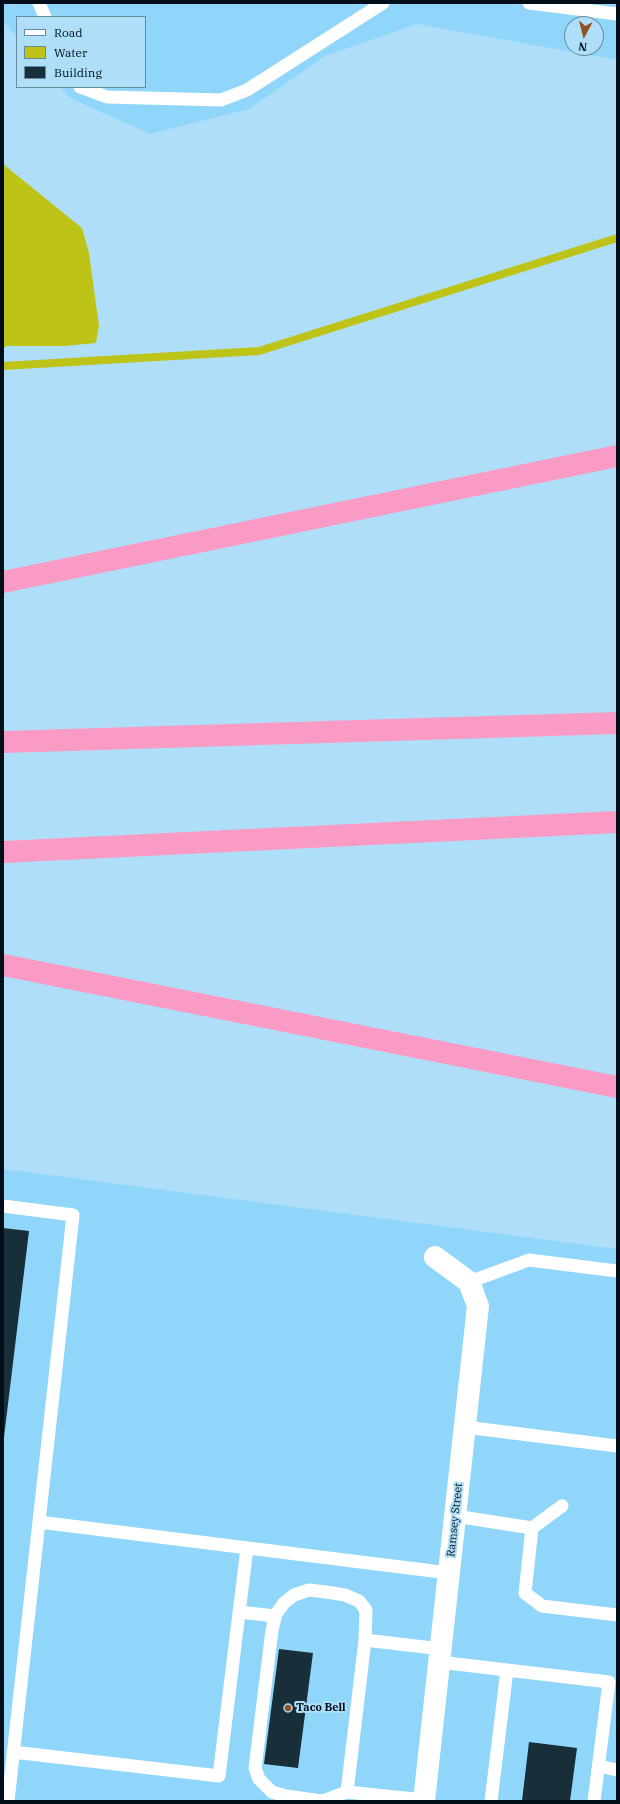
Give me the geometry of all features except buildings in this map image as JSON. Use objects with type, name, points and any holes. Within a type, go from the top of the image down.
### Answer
[{"type":"highway","points":[[3,582],[617,456]]},
{"type":"highway","points":[[3,742],[617,723]]},
{"type":"highway","points":[[3,852],[617,822]]},
{"type":"highway","points":[[3,965],[617,1087]]},
{"type":"street","points":[[435,1257],[469,1282]]},
{"type":"street","name":"Ramsey Street","points":[[424,1801],[478,1306],[469,1282]]},
{"type":"lane","points":[[39,3],[45,16]]},
{"type":"lane","points":[[83,88],[107,97],[222,100],[247,90],[383,3]]},
{"type":"lane","points":[[529,3],[617,14]]},
{"type":"lane","points":[[3,1206],[73,1215],[13,1752],[7,1792]]},
{"type":"lane","points":[[469,1282],[529,1260],[617,1271]]},
{"type":"lane","points":[[465,1427],[617,1446]]},
{"type":"lane","points":[[455,1516],[532,1528],[562,1506]]},
{"type":"lane","points":[[39,1522],[449,1573]]},
{"type":"lane","points":[[532,1528],[525,1593],[542,1606],[617,1615]]},
{"type":"lane","points":[[13,1752],[219,1776],[247,1548]]},
{"type":"lane","points":[[347,1792],[365,1640],[366,1610],[359,1601],[345,1595],[309,1590],[294,1595],[284,1603],[275,1616],[255,1768],[259,1779],[272,1792],[286,1796],[322,1801],[347,1792],[424,1801]]},
{"type":"lane","points":[[239,1612],[275,1616]]},
{"type":"lane","points":[[365,1640],[506,1670],[609,1682],[594,1801]]},
{"type":"lane","points":[[491,1801],[506,1670]]},
{"type":"lane","points":[[599,1766],[617,1770]]},
{"type":"shaded area","points":[[3,3],[617,3],[617,60],[595,56],[604,56],[604,16],[564,16],[564,50],[417,24],[325,56],[249,109],[150,134],[70,98],[61,88],[146,88],[146,16],[16,16],[16,36],[3,21]]},
{"type":"shaded area","points":[[3,1169],[617,1249],[617,1801],[3,1801]]},
{"type":"water","points":[[3,164],[82,228],[89,253],[99,326],[96,343],[65,346],[7,346],[3,348]]},
{"type":"waterway","points":[[3,366],[259,351],[617,238]]},
{"type":"place","name":"Taco Bell","points":[[288,1708]]}]
